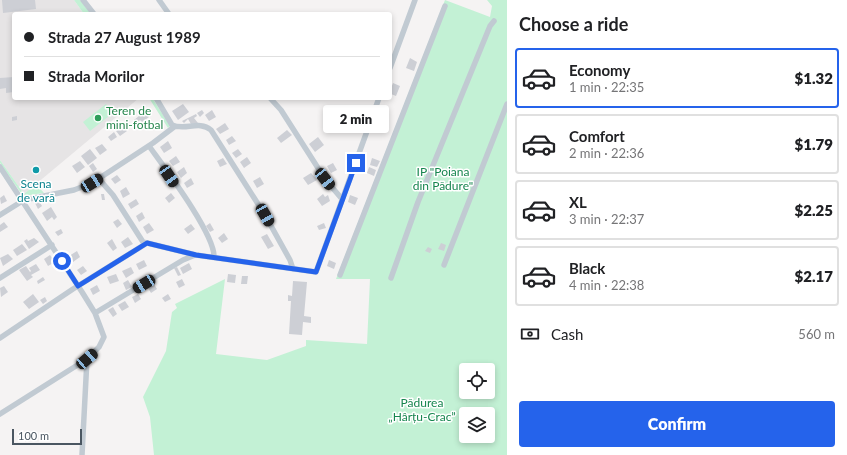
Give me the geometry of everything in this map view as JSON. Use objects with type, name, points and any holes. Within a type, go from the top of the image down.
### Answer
[{"type":"street","points":[[83,0],[92,12]]},
{"type":"street","points":[[159,0],[168,12]]},
{"type":"street","points":[[392,63],[415,0]]},
{"type":"street","points":[[340,275],[445,6]]},
{"type":"street","points":[[391,278],[418,202],[490,26],[494,21]]},
{"type":"street","points":[[157,100],[174,127]]},
{"type":"street","points":[[272,100],[280,110],[325,179],[342,199]]},
{"type":"street","points":[[100,179],[120,206],[140,240],[196,255],[214,256],[316,272],[378,100]]},
{"type":"street","points":[[444,265],[507,104]]},
{"type":"street","points":[[0,215],[24,200],[74,190],[100,179],[174,127],[202,125],[211,130],[265,215],[290,260],[293,269]]},
{"type":"street","points":[[149,146],[198,219],[212,245],[214,256]]},
{"type":"street","points":[[0,167],[24,200],[95,313],[104,331],[104,337],[99,347],[87,359],[0,414]]},
{"type":"street","points":[[0,338],[78,286],[147,243]]},
{"type":"street","points":[[0,278],[52,245]]},
{"type":"street","points":[[95,313],[183,260],[196,255]]},
{"type":"street","points":[[82,455],[87,359]]},
{"type":"shaded area","points":[[0,0],[74,0],[83,12],[12,12],[12,100],[137,100],[24,194],[0,160]]},
{"type":"green space","points":[[74,0],[80,0],[89,12],[83,12]]},
{"type":"green space","points":[[445,0],[490,17],[492,6],[487,0],[507,0],[507,455],[154,455],[150,417],[143,397],[166,351],[172,312],[177,308],[175,304],[225,279],[216,354],[267,360],[306,346],[306,340],[367,344],[370,279],[336,279]]},
{"type":"green space","points":[[150,100],[154,100],[170,126],[168,128]]},
{"type":"green space","name":"Teren de mini-fotbal","points":[[106,104],[113,113],[90,131],[83,122]]},
{"type":"green space","points":[[0,160],[24,194],[36,184],[44,193],[23,196],[0,163]]},
{"type":"building","points":[[2,0],[35,0],[36,9],[3,13]]},
{"type":"building","points":[[410,58],[417,62],[414,71],[406,68]]},
{"type":"building","points":[[12,77],[12,92],[6,93],[6,88],[0,89],[0,78]]},
{"type":"building","points":[[393,83],[400,86],[396,96],[392,94]]},
{"type":"building","points":[[183,104],[189,112],[178,120],[172,111]]},
{"type":"building","points":[[202,110],[204,113],[200,117],[197,113]]},
{"type":"building","points":[[212,110],[216,117],[209,121],[205,115]]},
{"type":"building","points":[[145,111],[149,117],[142,122],[140,120],[136,123],[134,120]]},
{"type":"building","points":[[196,114],[197,116],[194,118],[198,123],[191,124],[188,119],[184,123],[182,121]]},
{"type":"building","points":[[17,116],[17,120],[12,121],[12,117]]},
{"type":"building","points":[[225,123],[229,129],[220,134],[216,129]]},
{"type":"building","points":[[123,126],[127,131],[120,136],[116,131]]},
{"type":"building","points":[[287,130],[292,135],[281,143],[277,138]]},
{"type":"building","points":[[114,132],[117,137],[111,141],[108,137]]},
{"type":"building","points":[[232,136],[236,141],[229,145],[226,140]]},
{"type":"building","points":[[318,137],[324,145],[315,152],[309,144]]},
{"type":"building","points":[[168,141],[172,148],[164,153],[160,147]]},
{"type":"building","points":[[102,144],[107,150],[100,155],[95,148]]},
{"type":"building","points":[[90,149],[97,158],[88,165],[81,156]]},
{"type":"building","points":[[238,149],[242,154],[236,158],[232,153]]},
{"type":"building","points":[[176,156],[180,162],[173,166],[169,161]]},
{"type":"building","points":[[247,157],[251,163],[244,168],[240,162]]},
{"type":"building","points":[[223,158],[227,164],[220,167],[217,161]]},
{"type":"building","points":[[372,158],[380,161],[377,167],[370,165]]},
{"type":"building","points":[[80,161],[85,167],[77,173],[72,166]]},
{"type":"building","points":[[93,163],[97,169],[93,172],[89,166]]},
{"type":"building","points":[[333,163],[337,170],[331,173],[327,166]]},
{"type":"building","name":"Scena de vară","points":[[37,166],[40,170],[34,174],[31,170]]},
{"type":"building","points":[[184,167],[187,173],[181,178],[177,172]]},
{"type":"building","points":[[369,167],[376,170],[374,176],[367,173]]},
{"type":"building","points":[[311,173],[317,180],[308,185],[303,178]]},
{"type":"building","points":[[117,175],[121,180],[115,184],[111,179]]},
{"type":"building","points":[[260,177],[264,184],[257,188],[253,181]]},
{"type":"building","points":[[191,178],[194,184],[187,188],[184,183]]},
{"type":"building","points":[[126,187],[130,194],[123,198],[120,191]]},
{"type":"building","points":[[171,193],[175,198],[169,203],[165,198]]},
{"type":"building","points":[[101,194],[104,194],[105,200],[102,200]]},
{"type":"building","points":[[323,194],[325,197],[328,195],[330,201],[322,206],[317,199]]},
{"type":"building","points":[[4,195],[7,201],[1,204],[0,198]]},
{"type":"building","points":[[350,195],[358,198],[355,205],[348,202]]},
{"type":"building","points":[[136,199],[139,204],[131,209],[128,204]]},
{"type":"building","points":[[39,201],[42,206],[38,209],[35,203]]},
{"type":"building","points":[[51,207],[57,217],[54,220],[52,217],[47,221],[42,213]]},
{"type":"building","points":[[142,212],[145,218],[139,222],[136,216]]},
{"type":"building","points":[[118,219],[122,224],[117,228],[113,222]]},
{"type":"building","points":[[4,222],[8,227],[0,232],[0,225]]},
{"type":"building","points":[[149,223],[154,230],[147,234],[143,227]]},
{"type":"building","points":[[210,223],[214,230],[210,232],[206,226]]},
{"type":"building","points":[[324,223],[326,228],[319,230],[317,226]]},
{"type":"building","points":[[191,224],[195,229],[188,234],[184,229]]},
{"type":"building","points":[[61,229],[63,233],[58,236],[55,232]]},
{"type":"building","points":[[224,233],[228,239],[222,243],[218,238]]},
{"type":"building","points":[[267,234],[274,246],[268,249],[261,237]]},
{"type":"building","points":[[128,237],[133,244],[125,248],[121,242]]},
{"type":"building","points":[[34,238],[39,242],[29,249],[24,241]]},
{"type":"building","points":[[112,239],[117,248],[113,251],[107,243]]},
{"type":"building","points":[[441,243],[446,245],[444,251],[438,249]]},
{"type":"building","points":[[22,244],[27,250],[17,256],[13,250]]},
{"type":"building","points":[[428,247],[432,249],[430,253],[425,251]]},
{"type":"building","points":[[77,251],[80,257],[73,262],[69,256]]},
{"type":"building","points":[[8,254],[13,259],[3,266],[0,258]]},
{"type":"building","points":[[50,255],[55,262],[48,266],[44,259]]},
{"type":"building","points":[[144,260],[147,266],[139,270],[136,264]]},
{"type":"building","points":[[329,260],[336,263],[334,269],[327,266]]},
{"type":"building","points":[[189,263],[192,269],[183,274],[180,268]]},
{"type":"building","points":[[36,264],[40,270],[31,275],[33,277],[27,281],[19,270],[26,266],[30,272],[31,271],[29,268]]},
{"type":"building","points":[[83,266],[87,271],[81,275],[77,270]]},
{"type":"building","points":[[131,267],[134,273],[126,278],[122,271]]},
{"type":"building","points":[[177,267],[181,275],[178,276],[174,268]]},
{"type":"building","points":[[116,274],[119,281],[110,284],[107,277]]},
{"type":"building","points":[[228,274],[236,275],[235,283],[227,282]]},
{"type":"building","points":[[242,276],[248,276],[247,284],[241,284]]},
{"type":"building","points":[[43,277],[45,280],[38,284],[37,281]]},
{"type":"building","points":[[182,279],[185,285],[179,288],[176,282]]},
{"type":"building","points":[[128,280],[132,287],[126,290],[123,283]]},
{"type":"building","points":[[293,281],[307,282],[304,316],[311,317],[311,323],[303,322],[302,335],[289,334],[291,301],[288,301],[288,295],[292,296]]},
{"type":"building","points":[[154,284],[157,289],[151,293],[148,288]]},
{"type":"building","points":[[97,285],[100,291],[93,295],[90,289]]},
{"type":"building","points":[[4,286],[8,292],[1,297],[0,288]]},
{"type":"building","points":[[33,294],[39,302],[29,309],[23,302]]},
{"type":"building","points":[[138,294],[141,299],[135,303],[132,297]]},
{"type":"building","points":[[168,294],[171,299],[165,302],[162,298]]},
{"type":"building","points":[[45,297],[47,301],[43,304],[40,300]]},
{"type":"building","points":[[125,301],[129,307],[122,311],[118,305]]},
{"type":"building","points":[[113,307],[117,314],[113,317],[108,310]]},
{"type":"place","name":"Teren de mini-fotbal","points":[[98,118]]},
{"type":"place","name":"Scena de vară","points":[[36,170]]},
{"type":"route","points":[[62,261],[78,286],[147,243],[196,255],[214,256],[316,272],[356,163]]},
{"type":"park label","name":"IP \"Poiana din Pădure\"","points":[[443,179]]},
{"type":"park label","name":"Pădurea „Hârțu-Crac”","points":[[422,410]]}]
